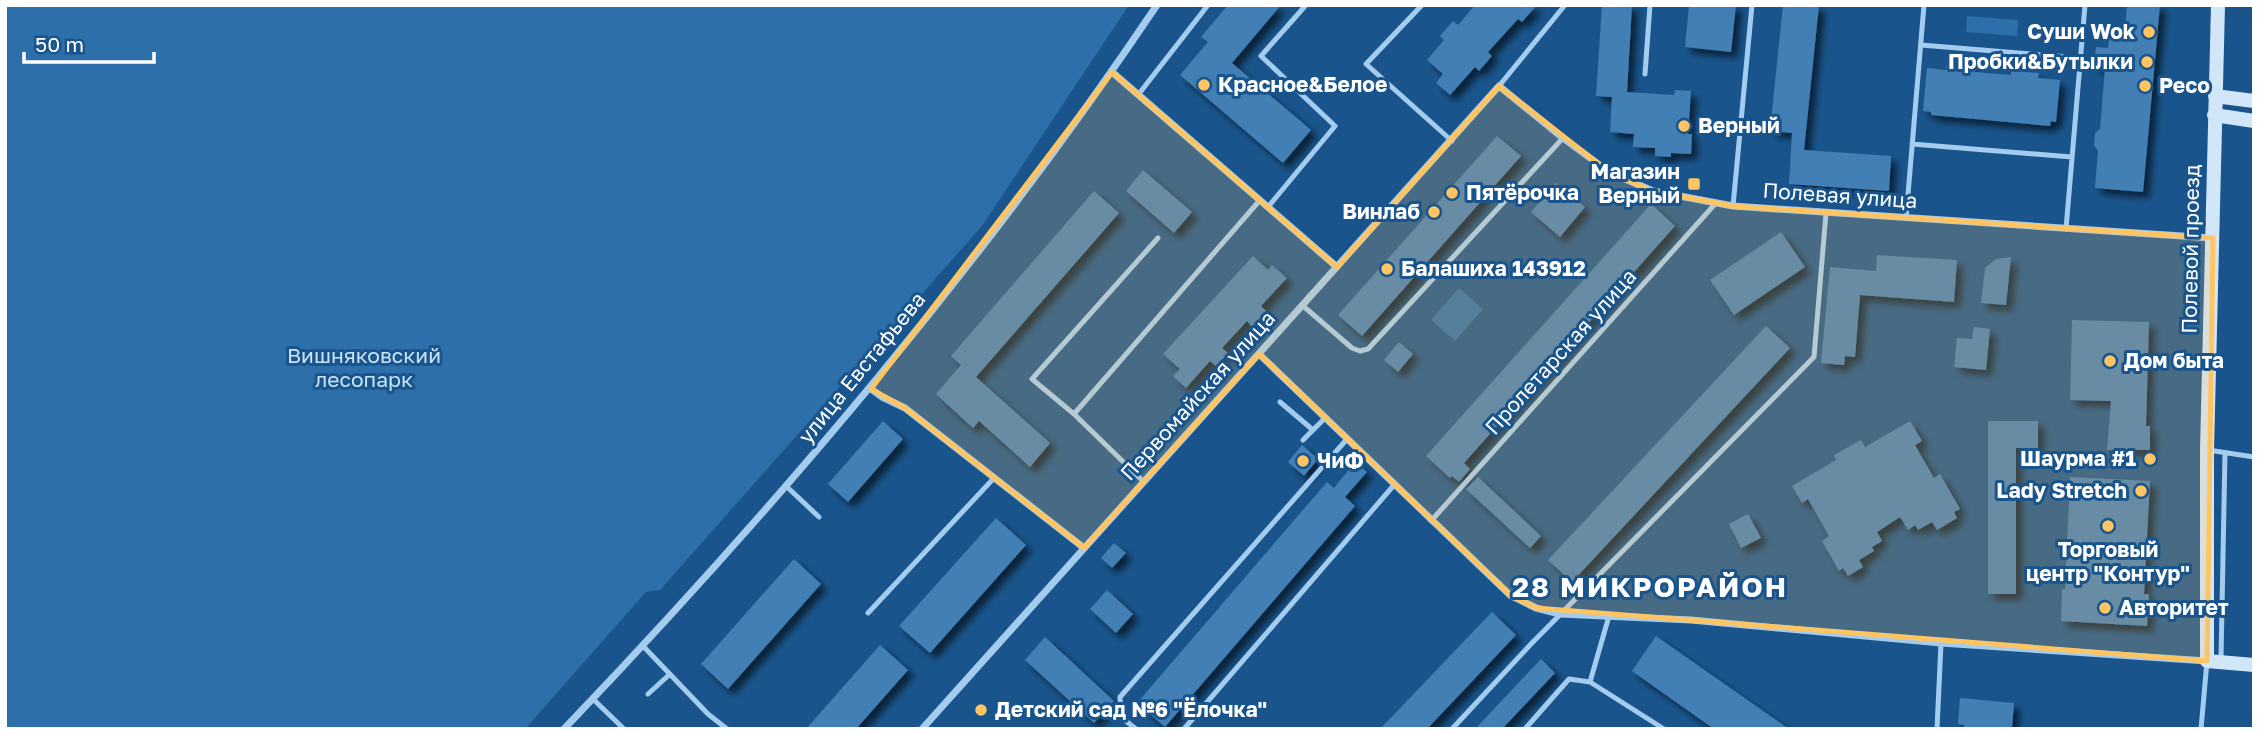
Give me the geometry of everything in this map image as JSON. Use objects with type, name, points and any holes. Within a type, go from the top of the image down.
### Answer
[{"type":"street","name":"улица Евстафьева","points":[[564,729],[643,646],[871,388],[995,232],[1112,72],[1157,5]]},
{"type":"street","name":"Полевой проезд","points":[[2214,662],[2207,450],[2218,5]]},
{"type":"street","points":[[1112,72],[1337,267]]},
{"type":"street","name":"Первомайская улица","points":[[922,729],[1499,86]]},
{"type":"street","name":"Полевая улица","points":[[1499,86],[1609,172],[1653,191],[1732,206],[2213,238]]},
{"type":"street","points":[[2215,96],[2254,101]]},
{"type":"street","points":[[2214,115],[2254,121]]},
{"type":"street","points":[[1259,354],[1510,595],[1536,607],[1560,614],[1691,620],[1941,643],[2254,665]]},
{"type":"street","points":[[871,388],[882,397],[905,408],[1084,548]]},
{"type":"lane","points":[[1138,95],[1208,5]]},
{"type":"lane","points":[[1268,208],[1335,126],[1261,56],[1306,5]]},
{"type":"lane","points":[[1422,5],[1366,64],[1452,141]]},
{"type":"lane","points":[[1499,86],[1565,5]]},
{"type":"lane","points":[[1646,74],[1650,5]]},
{"type":"lane","points":[[1732,206],[1752,5]]},
{"type":"lane","points":[[1906,218],[1924,5]]},
{"type":"lane","points":[[2066,229],[2085,5]]},
{"type":"lane","points":[[1921,45],[2080,58]]},
{"type":"lane","points":[[1302,305],[1352,348],[1360,351],[1367,349],[1563,138]]},
{"type":"lane","points":[[1912,144],[2072,158]]},
{"type":"lane","points":[[1073,414],[1260,200]]},
{"type":"lane","name":"Пролетарская улица","points":[[1431,521],[1715,204]]},
{"type":"lane","points":[[1452,729],[1560,614],[1814,357],[1826,213]]},
{"type":"lane","points":[[1144,482],[1032,379],[1158,238]]},
{"type":"lane","points":[[1280,402],[1313,430]]},
{"type":"lane","points":[[1303,440],[1325,418]]},
{"type":"lane","points":[[1136,729],[1121,718],[1120,697],[1347,439]]},
{"type":"lane","points":[[2207,450],[2254,457]]},
{"type":"lane","points":[[2201,729],[2214,662],[2225,453]]},
{"type":"lane","points":[[868,613],[994,478]]},
{"type":"lane","points":[[1184,729],[1394,485]]},
{"type":"lane","points":[[786,486],[819,517]]},
{"type":"lane","points":[[1590,682],[1609,616]]},
{"type":"lane","points":[[1937,729],[1941,643]]},
{"type":"lane","points":[[643,646],[708,714],[727,729]]},
{"type":"lane","points":[[648,694],[670,674]]},
{"type":"lane","points":[[1525,729],[1569,678],[1590,682],[1664,729]]},
{"type":"lane","points":[[593,699],[624,729]]},
{"type":"highlighted area","points":[[1112,72],[1337,267],[1499,86],[1609,172],[1653,191],[1733,206],[2213,238],[2207,661],[1536,608],[1510,595],[1259,354],[1084,548],[905,408],[871,389]]},
{"type":"green space","name":"Вишняковский лесопарк","points":[[5,5],[1129,5],[982,226],[660,590],[646,592],[525,729],[5,729]]},
{"type":"green space","points":[[1967,16],[2018,20],[2017,36],[1966,32]]},
{"type":"green space","points":[[1459,288],[1483,309],[1455,341],[1431,320]]},
{"type":"building","points":[[1228,5],[1281,5],[1232,63],[1311,130],[1283,163],[1180,75],[1208,42],[1201,37]]},
{"type":"building","points":[[1475,5],[1537,5],[1522,22],[1518,19],[1488,52],[1492,56],[1479,71],[1475,67],[1450,95],[1436,83],[1443,74],[1427,60],[1444,40],[1440,36],[1453,21],[1458,25]]},
{"type":"building","points":[[1602,5],[1632,5],[1627,92],[1674,95],[1675,90],[1691,91],[1688,134],[1692,134],[1691,154],[1671,153],[1671,157],[1655,156],[1655,148],[1633,147],[1634,134],[1610,132],[1612,97],[1596,96]]},
{"type":"building","points":[[1689,5],[1736,5],[1731,52],[1685,47]]},
{"type":"building","points":[[1783,5],[1819,5],[1804,150],[1891,156],[1889,191],[1789,184],[1792,133],[1770,131]]},
{"type":"building","points":[[2127,5],[2160,5],[2143,192],[2095,188],[2098,151],[2094,145],[2095,133],[2100,129],[2105,68],[2094,67],[2096,47],[2108,48],[2110,29],[2125,30]]},
{"type":"building","points":[[1946,65],[1975,67],[1975,72],[2011,75],[2011,71],[2039,73],[2038,78],[2060,80],[2056,122],[2051,121],[2050,126],[1931,115],[1931,112],[1923,111],[1927,68],[1946,70]]},
{"type":"building","points":[[1497,136],[1521,156],[1362,336],[1338,315]]},
{"type":"building","points":[[1143,170],[1192,212],[1174,233],[1126,191]]},
{"type":"building","points":[[1556,183],[1585,207],[1560,237],[1531,212]]},
{"type":"building","points":[[1094,191],[1119,213],[976,377],[1050,443],[1030,467],[979,421],[973,428],[936,394],[961,365],[951,356]]},
{"type":"building","points":[[1651,204],[1675,226],[1464,463],[1470,469],[1459,482],[1452,476],[1450,478],[1426,456]]},
{"type":"building","points":[[1781,232],[1805,267],[1734,315],[1710,280]]},
{"type":"building","points":[[1877,255],[1957,260],[1954,302],[1860,295],[1855,357],[1845,356],[1844,365],[1821,363],[1830,267],[1876,271]]},
{"type":"building","points":[[1253,256],[1268,270],[1272,265],[1287,278],[1261,306],[1266,311],[1252,327],[1247,321],[1222,348],[1228,353],[1216,366],[1210,361],[1186,388],[1173,376],[1180,369],[1163,354]]},
{"type":"building","points":[[2011,257],[2006,305],[1981,303],[1985,268],[1996,259]]},
{"type":"building","name":"Дом быта","points":[[2072,320],[2149,322],[2146,426],[2150,426],[2150,450],[2107,450],[2111,401],[2070,400]]},
{"type":"building","points":[[1766,326],[1790,348],[1572,582],[1548,560]]},
{"type":"building","points":[[1974,327],[1990,329],[1986,370],[1954,367],[1957,338],[1972,339]]},
{"type":"building","points":[[1399,342],[1413,354],[1398,372],[1384,360]]},
{"type":"building","points":[[883,421],[903,439],[848,502],[828,484]]},
{"type":"building","points":[[1910,421],[1922,441],[1915,445],[1934,478],[1940,474],[1960,509],[1954,512],[1957,518],[1937,530],[1932,522],[1918,530],[1915,525],[1908,530],[1900,517],[1877,532],[1882,541],[1872,547],[1874,551],[1859,560],[1863,567],[1848,576],[1843,568],[1839,571],[1822,541],[1829,536],[1808,499],[1802,503],[1792,486],[1836,460],[1834,455],[1861,440],[1865,447]]},
{"type":"building","points":[[1988,421],[2038,421],[2038,448],[2016,448],[2016,594],[1988,594]]},
{"type":"building","name":"ЧиФ","points":[[1302,445],[1318,459],[1304,476],[1288,462]]},
{"type":"building","points":[[1355,462],[1367,472],[1345,497],[1355,506],[1165,727],[1137,703],[1327,482],[1334,488]]},
{"type":"building","points":[[1478,477],[1541,536],[1530,548],[1466,489]]},
{"type":"building","name":"Торговый центр \"Контур\"","points":[[2070,477],[2150,481],[2144,594],[2149,594],[2147,626],[2061,621]]},
{"type":"building","points":[[1748,514],[1761,538],[1741,548],[1729,524]]},
{"type":"building","points":[[996,518],[1026,545],[930,653],[899,626]]},
{"type":"building","points":[[1114,543],[1126,553],[1112,568],[1101,558]]},
{"type":"building","points":[[794,559],[821,584],[728,689],[701,664]]},
{"type":"building","points":[[1107,590],[1133,614],[1116,633],[1090,609]]},
{"type":"building","points":[[1492,612],[1516,635],[1427,729],[1380,729]]},
{"type":"building","points":[[1656,636],[1789,729],[1714,729],[1632,671]]},
{"type":"building","points":[[1045,637],[1114,701],[1094,723],[1025,660]]},
{"type":"building","points":[[880,645],[908,670],[856,729],[806,729]]},
{"type":"building","points":[[1541,659],[1555,673],[1502,729],[1475,729]]},
{"type":"building","points":[[1960,698],[2014,703],[2012,729],[1964,729],[1964,725],[1958,724]]},
{"type":"place","name":"Суши Wok","points":[[2149,32]]},
{"type":"place","name":"Пробки&Бутылки","points":[[2147,62]]},
{"type":"place","name":"Красное&Белое","points":[[1204,85]]},
{"type":"place","name":"Ресо","points":[[2145,86]]},
{"type":"place","name":"Верный","points":[[1684,126]]},
{"type":"place","name":"Магазин Верный","points":[[1694,184]]},
{"type":"place","name":"Пятёрочка","points":[[1452,193]]},
{"type":"place","name":"Винлаб","points":[[1434,212]]},
{"type":"place","name":"Балашиха 143912","points":[[1387,269]]},
{"type":"place","name":"Дом быта","points":[[2110,361]]},
{"type":"place","name":"Шаурма #1","points":[[2150,459]]},
{"type":"place","name":"ЧиФ","points":[[1303,461]]},
{"type":"place","name":"Lady Stretch","points":[[2141,491]]},
{"type":"place","name":"Торговый центр \"Контур\"","points":[[2108,526]]},
{"type":"place","name":"Авторитет","points":[[2105,608]]},
{"type":"place","name":"Детский сад №6 \"Ёлочка\"","points":[[981,710]]},
{"type":"district","name":"28 МИКРОРАЙОН","points":[[1650,587]]}]
